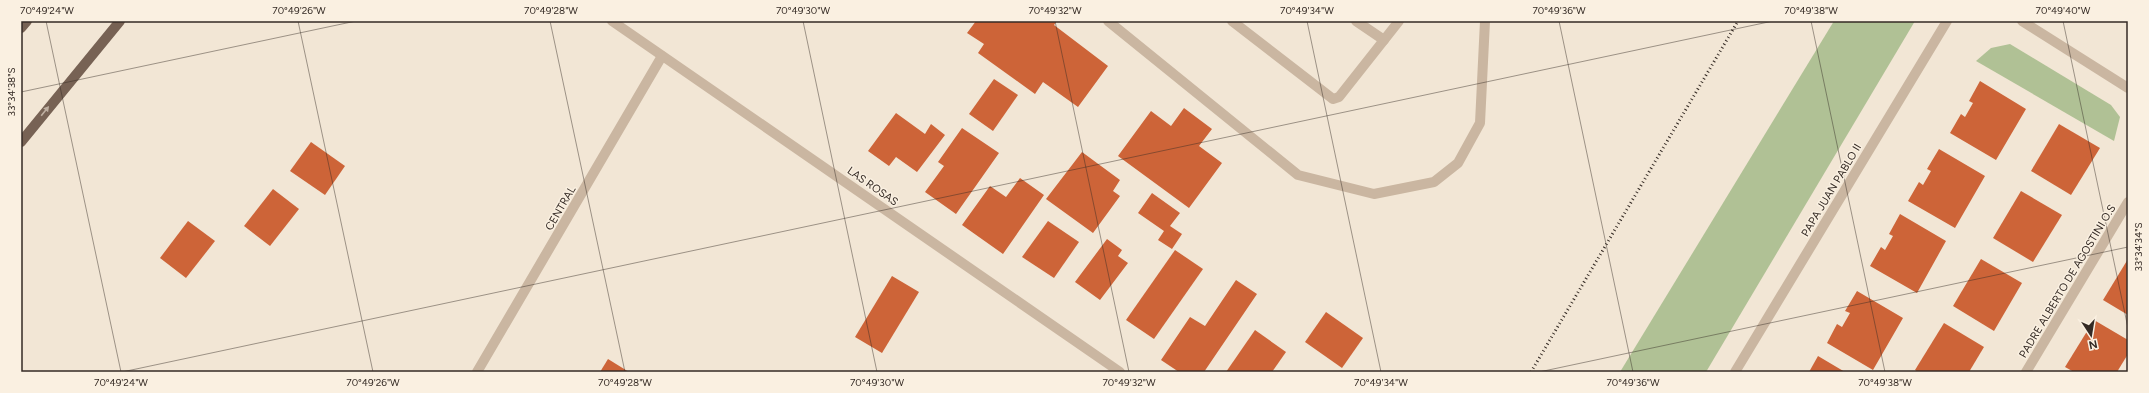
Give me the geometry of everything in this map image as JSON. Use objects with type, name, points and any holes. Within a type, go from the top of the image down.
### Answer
[{"type":"main road","points":[[21,28],[27,21]]},
{"type":"main road","points":[[21,142],[120,21]]},
{"type":"street","name":"LAS ROSAS","points":[[612,21],[1120,372]]},
{"type":"street","points":[[1108,21],[1298,175],[1374,194],[1434,182],[1458,163],[1480,123],[1485,21]]},
{"type":"street","points":[[1232,21],[1333,99],[1340,97],[1399,21]]},
{"type":"street","points":[[1356,21],[1384,40]]},
{"type":"street","name":"PAPA JUAN PABLO II","points":[[1735,372],[1947,21]]},
{"type":"street","points":[[2022,21],[2128,88]]},
{"type":"street","name":"CENTRAL","points":[[477,372],[662,56]]},
{"type":"street","name":"PADRE ALBERTO DE AGOSTINI O.S","points":[[2026,372],[2128,202]]},
{"type":"green space","points":[[1834,21],[1915,21],[1706,372],[1620,372]]},
{"type":"green space","points":[[2010,44],[2111,105],[2120,117],[2114,141],[1976,61],[1991,48]]},
{"type":"building","points":[[976,21],[1057,21],[1054,25],[1108,66],[1078,107],[1043,82],[1035,94],[978,53],[984,44],[967,33]]},
{"type":"building","points":[[994,79],[1018,95],[993,131],[969,114]]},
{"type":"building","points":[[1980,81],[2026,109],[1996,160],[1950,133],[1961,114],[1965,117],[1973,103],[1969,101]]},
{"type":"building","points":[[1184,108],[1212,129],[1199,146],[1222,163],[1189,208],[1118,156],[1151,111],[1171,126]]},
{"type":"building","points":[[896,113],[925,134],[931,124],[945,135],[917,172],[896,157],[889,166],[868,151]]},
{"type":"building","points":[[2059,124],[2100,148],[2071,195],[2031,171]]},
{"type":"building","points":[[962,128],[999,153],[956,214],[925,192],[944,166],[938,162]]},
{"type":"building","points":[[311,142],[345,166],[325,195],[290,171]]},
{"type":"building","points":[[1939,149],[1985,176],[1955,228],[1908,201],[1919,182],[1923,185],[1931,171],[1927,169]]},
{"type":"building","points":[[1082,152],[1120,180],[1113,191],[1120,196],[1093,233],[1046,199]]},
{"type":"building","points":[[1020,178],[1044,195],[1003,254],[962,225],[990,186],[1006,197]]},
{"type":"building","points":[[273,189],[299,209],[270,246],[244,226]]},
{"type":"building","points":[[2021,191],[2062,215],[2033,262],[1993,238]]},
{"type":"building","points":[[1152,193],[1180,213],[1170,226],[1182,234],[1172,249],[1158,240],[1164,231],[1138,213]]},
{"type":"building","points":[[1900,214],[1946,241],[1917,293],[1870,266],[1881,247],[1885,250],[1893,236],[1889,234]]},
{"type":"building","points":[[188,221],[215,241],[186,278],[160,258]]},
{"type":"building","points":[[1048,221],[1079,242],[1054,278],[1022,257]]},
{"type":"building","points":[[1107,239],[1122,250],[1118,256],[1128,263],[1100,300],[1075,282]]},
{"type":"building","points":[[1175,250],[1203,269],[1154,339],[1126,320]]},
{"type":"building","points":[[1981,259],[2022,283],[1994,331],[1953,306]]},
{"type":"building","points":[[2128,259],[2128,315],[2103,300]]},
{"type":"building","points":[[892,276],[919,292],[882,353],[855,337]]},
{"type":"building","points":[[1236,280],[1257,294],[1204,372],[1179,372],[1161,360],[1190,317],[1205,326]]},
{"type":"building","points":[[1857,291],[1903,318],[1873,370],[1827,343],[1837,324],[1842,327],[1850,313],[1845,311]]},
{"type":"building","points":[[1326,312],[1363,338],[1342,368],[1305,342]]},
{"type":"building","points":[[2094,320],[2128,340],[2128,354],[2117,372],[2074,372],[2065,367]]},
{"type":"building","points":[[1944,323],[1984,347],[1969,372],[1918,372],[1915,370]]},
{"type":"building","points":[[1255,330],[1286,352],[1272,372],[1226,372]]},
{"type":"building","points":[[1818,356],[1845,372],[1809,372]]},
{"type":"building","points":[[608,359],[629,372],[600,372]]},
{"type":"railway","points":[[1531,372],[1738,21]]}]
